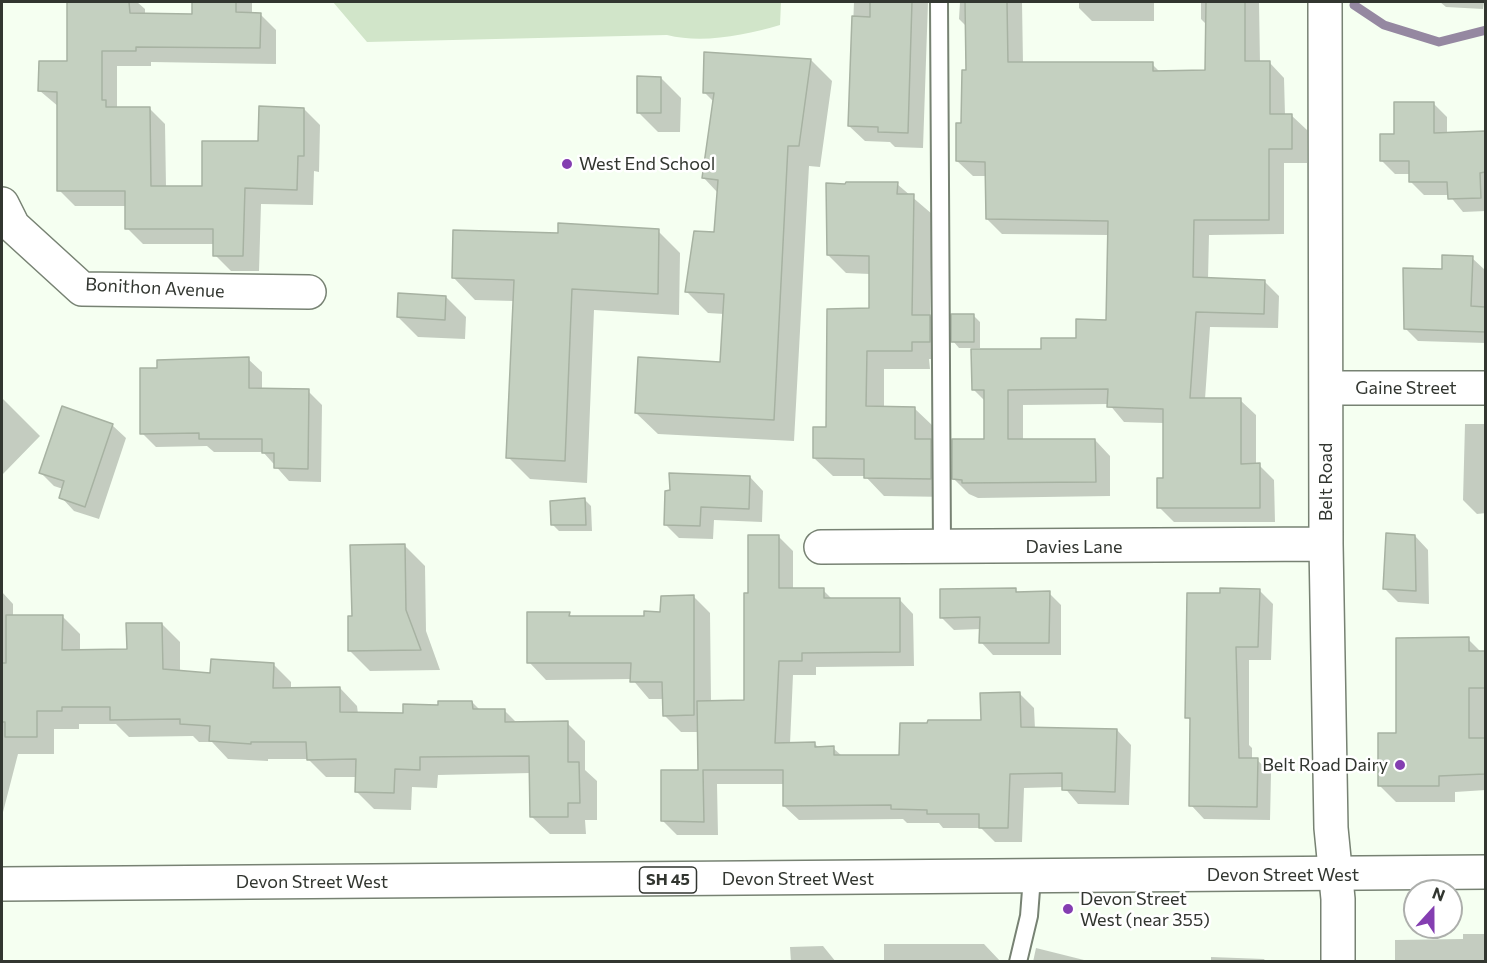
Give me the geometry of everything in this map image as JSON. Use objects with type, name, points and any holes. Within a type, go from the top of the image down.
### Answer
[{"type":"street","name":"Belt Road","points":[[1325,2],[1326,544],[1330,804],[1334,874],[1338,899],[1338,962]]},
{"type":"street","name":"Bonithon Avenue","points":[[2,204],[13,226],[82,289],[309,292]]},
{"type":"street","name":"Gaine Street","points":[[1327,388],[1485,388]]},
{"type":"street","name":"Davies Lane","points":[[821,547],[1326,544]]},
{"type":"street","name":"Devon Street West","points":[[2,884],[1485,873]]},
{"type":"lane","points":[[939,2],[942,548]]},
{"type":"lane","points":[[1018,962],[1029,916],[1032,877]]},
{"type":"green space","points":[[333,2],[781,2],[780,25],[724,37],[695,39],[667,35],[367,42]]},
{"type":"building","points":[[67,2],[129,2],[130,13],[192,14],[192,2],[236,2],[236,12],[261,13],[260,48],[136,47],[136,51],[102,51],[102,100],[106,100],[106,107],[150,107],[151,186],[202,186],[202,141],[258,141],[259,106],[304,108],[304,156],[298,156],[297,190],[245,188],[243,256],[213,256],[213,229],[125,229],[125,191],[57,191],[57,92],[38,91],[39,61],[67,61]]},
{"type":"building","points":[[870,2],[912,2],[908,133],[878,132],[878,127],[848,126],[852,16],[870,17]]},
{"type":"building","points":[[965,2],[1007,2],[1008,62],[1153,62],[1153,71],[1205,70],[1206,2],[1245,2],[1245,61],[1270,61],[1270,114],[1292,114],[1292,149],[1269,149],[1269,220],[1194,220],[1193,277],[1265,280],[1264,314],[1196,312],[1190,398],[1241,398],[1241,464],[1260,463],[1260,508],[1157,508],[1157,478],[1163,478],[1163,409],[1107,407],[1108,389],[1008,390],[1008,439],[1095,439],[1096,482],[962,483],[962,480],[952,479],[952,439],[984,439],[984,390],[972,390],[971,349],[1041,349],[1041,338],[1076,338],[1076,319],[1106,320],[1108,221],[986,219],[985,162],[956,161],[956,123],[961,123],[962,70],[966,70]]},
{"type":"building","points":[[704,52],[811,59],[799,146],[788,146],[774,420],[635,413],[638,357],[720,362],[724,294],[685,292],[694,231],[714,232],[718,180],[702,178],[714,93],[703,93]]},
{"type":"building","points":[[637,76],[661,77],[661,113],[637,113]]},
{"type":"building","points":[[1394,102],[1434,102],[1434,133],[1485,131],[1485,172],[1480,173],[1481,198],[1448,199],[1447,182],[1409,182],[1409,161],[1380,161],[1380,134],[1394,134]]},
{"type":"building","points":[[846,182],[898,182],[897,194],[914,194],[912,315],[930,315],[930,342],[912,342],[912,351],[867,351],[866,406],[915,407],[915,439],[931,439],[931,479],[864,478],[864,459],[813,458],[813,427],[826,427],[827,309],[869,308],[869,256],[827,255],[826,183],[845,184]]},
{"type":"building","points":[[558,223],[659,229],[658,294],[572,289],[565,461],[506,458],[514,280],[452,278],[453,230],[558,233]]},
{"type":"building","points":[[1442,255],[1473,256],[1471,306],[1485,307],[1485,332],[1404,329],[1403,268],[1442,269]]},
{"type":"building","points":[[398,293],[446,296],[445,320],[397,317]]},
{"type":"building","points":[[951,314],[974,314],[974,342],[951,342]]},
{"type":"building","points":[[249,357],[249,388],[309,389],[308,469],[274,468],[274,453],[262,453],[262,439],[199,439],[199,433],[140,434],[140,368],[157,368],[157,360]]},
{"type":"building","points":[[62,406],[113,424],[85,507],[59,498],[64,481],[39,473]]},
{"type":"building","points":[[669,473],[750,476],[749,509],[701,507],[700,526],[664,525],[665,491],[670,490]]},
{"type":"building","points":[[585,498],[586,525],[551,525],[550,501]]},
{"type":"building","points":[[1386,533],[1415,535],[1416,591],[1383,589]]},
{"type":"building","points":[[748,535],[779,535],[779,588],[824,588],[824,598],[900,598],[900,652],[802,653],[802,661],[779,661],[775,743],[815,742],[815,747],[834,746],[834,755],[899,755],[900,723],[927,723],[928,720],[981,720],[980,693],[1020,692],[1021,727],[1117,729],[1115,792],[1062,790],[1062,773],[1010,774],[1008,828],[979,828],[979,814],[927,814],[927,810],[891,809],[891,805],[783,806],[783,770],[703,770],[704,822],[661,821],[661,770],[698,770],[697,701],[744,700],[744,593],[748,593]]},
{"type":"building","points":[[405,544],[406,610],[421,650],[348,651],[348,616],[352,616],[350,545]]},
{"type":"building","points":[[1016,588],[1016,592],[1050,591],[1049,643],[979,643],[980,617],[940,618],[940,589]]},
{"type":"building","points":[[1220,588],[1260,589],[1258,647],[1236,647],[1239,758],[1258,758],[1257,807],[1189,806],[1190,718],[1185,718],[1187,593],[1220,593]]},
{"type":"building","points":[[694,595],[694,715],[663,716],[662,682],[630,682],[631,663],[527,663],[527,612],[570,612],[569,616],[644,616],[644,611],[660,612],[661,596]]},
{"type":"building","points":[[6,615],[63,615],[62,650],[127,649],[126,623],[162,623],[163,669],[210,673],[211,659],[274,663],[273,688],[340,687],[340,712],[403,713],[403,704],[438,705],[438,701],[472,701],[473,709],[505,709],[505,722],[568,721],[568,762],[579,762],[580,803],[568,803],[568,817],[530,817],[529,756],[420,757],[420,770],[395,769],[394,793],[355,792],[356,759],[307,760],[306,742],[251,742],[251,744],[209,741],[210,726],[180,724],[180,719],[110,720],[110,707],[62,707],[62,711],[37,711],[37,737],[5,737],[5,722],[2,722],[2,663],[6,663]]},
{"type":"building","points":[[1469,637],[1469,651],[1485,651],[1485,688],[1469,688],[1469,738],[1485,738],[1485,774],[1439,776],[1439,786],[1378,786],[1378,733],[1396,733],[1396,638]]},
{"type":"waterway","points":[[1354,5],[1384,25],[1439,42],[1486,30]]},
{"type":"place","name":"West End School","points":[[567,164]]},
{"type":"place","name":"Belt Road Dairy","points":[[1400,765]]},
{"type":"place","name":"Devon Street West (near 355)","points":[[1068,909]]}]
